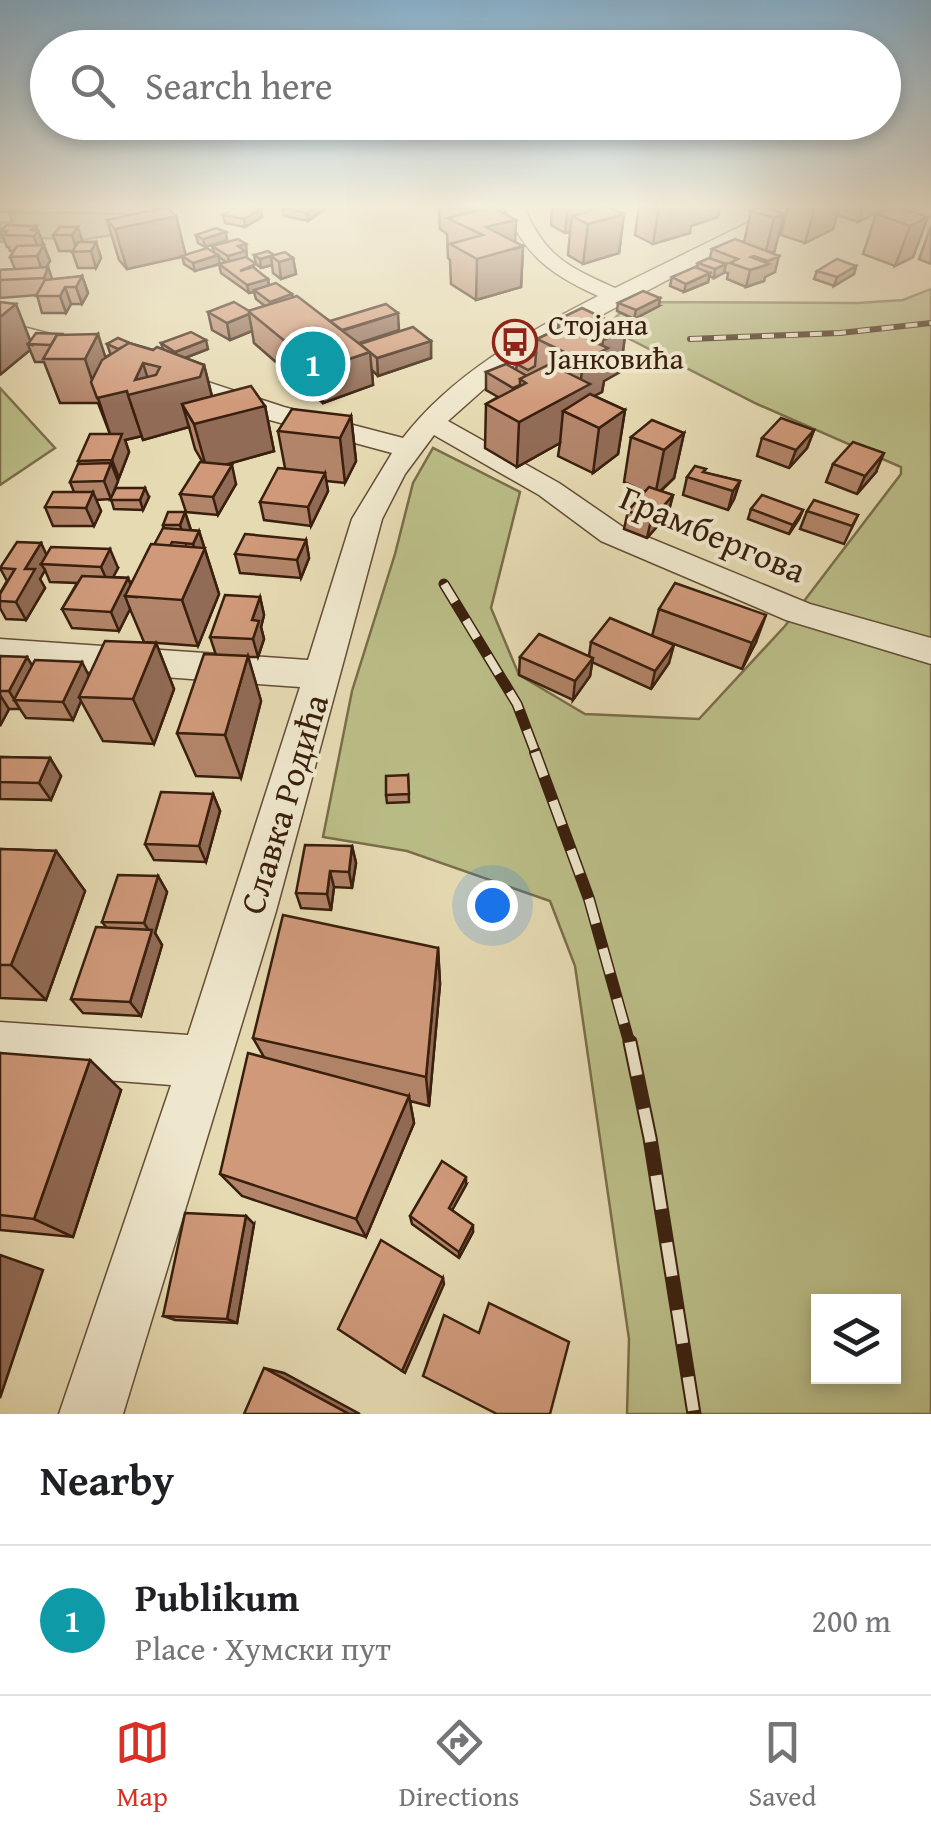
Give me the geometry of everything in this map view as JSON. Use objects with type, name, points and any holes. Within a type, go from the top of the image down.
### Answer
[{"type":"street","points":[[568,272],[616,296]]},
{"type":"street","name":"Славка Родића","points":[[91,1414],[205,1062],[367,519],[407,448],[469,384],[515,350],[665,272]]},
{"type":"street","points":[[0,328],[106,357]]},
{"type":"street","points":[[138,367],[275,413],[407,448]]},
{"type":"street","name":"Грамбергова","points":[[430,422],[550,489],[612,534],[798,612],[931,651]]},
{"type":"street","points":[[0,652],[323,674]]},
{"type":"street","points":[[0,1048],[205,1062]]},
{"type":"green space","points":[[931,289],[931,1414],[627,1414],[629,1339],[575,966],[550,901],[407,851],[323,837],[352,691],[413,483],[433,448],[520,492],[491,608],[519,675],[585,714],[699,719],[785,626],[901,474],[901,467],[757,404],[606,327],[631,302],[903,300]]},
{"type":"green space","points":[[0,388],[55,448],[0,485]]},
{"type":"building","points":[[0,272],[46,272],[44,278],[0,280]]},
{"type":"building","points":[[230,272],[259,272],[268,279],[247,285]]},
{"type":"building","points":[[684,272],[710,273],[686,284],[672,277]]},
{"type":"building","points":[[820,272],[846,272],[837,277]]},
{"type":"building","points":[[82,276],[76,287],[65,287],[60,296],[36,296],[45,280]]},
{"type":"building","points":[[276,283],[292,294],[270,302],[254,290]]},
{"type":"building","points":[[643,291],[660,298],[636,310],[618,303]]},
{"type":"building","points":[[297,296],[370,352],[319,369],[248,311]]},
{"type":"building","points":[[0,302],[16,304],[0,317]]},
{"type":"building","points":[[234,302],[249,314],[227,323],[208,312]]},
{"type":"building","points":[[386,304],[398,313],[342,330],[330,321]]},
{"type":"building","points":[[582,308],[626,329],[603,340],[559,319]]},
{"type":"building","points":[[413,327],[431,341],[377,358],[360,344]]},
{"type":"building","points":[[562,327],[608,348],[583,361],[537,339]]},
{"type":"building","points":[[191,332],[206,340],[175,352],[161,343]]},
{"type":"building","points":[[36,333],[64,334],[57,335],[51,345],[28,344]]},
{"type":"building","points":[[98,334],[85,359],[43,359],[57,335]]},
{"type":"building","points":[[118,338],[130,343],[118,349],[107,344]]},
{"type":"building","points":[[129,343],[153,350],[157,347],[204,365],[200,377],[128,395],[127,391],[97,398],[91,382],[102,360]],"holes":[[[143,363],[160,367],[156,375],[135,380]]]},
{"type":"building","points":[[536,354],[535,366],[528,370],[517,364]]},
{"type":"building","points":[[506,364],[527,376],[520,379],[520,385],[513,388],[486,372]]},
{"type":"building","points":[[550,364],[590,384],[519,422],[486,404],[526,383],[520,379]]},
{"type":"building","points":[[251,386],[265,406],[194,424],[182,404]]},
{"type":"building","points":[[590,394],[625,410],[599,428],[563,411]]},
{"type":"building","points":[[292,409],[351,416],[340,438],[278,431]]},
{"type":"building","points":[[781,418],[814,430],[796,450],[762,438]]},
{"type":"building","points":[[652,420],[684,433],[664,450],[631,437]]},
{"type":"building","points":[[90,434],[122,434],[112,460],[78,461]]},
{"type":"building","points":[[853,442],[884,453],[865,476],[833,464]]},
{"type":"building","points":[[200,462],[232,465],[213,497],[180,494]]},
{"type":"building","points":[[111,463],[104,481],[70,482],[78,464]]},
{"type":"building","points":[[695,466],[706,469],[703,472],[740,481],[733,491],[687,477]]},
{"type":"building","points":[[278,468],[325,473],[308,507],[260,502]]},
{"type":"building","points":[[649,487],[673,495],[651,520],[628,511]]},
{"type":"building","points":[[116,488],[145,488],[140,500],[110,500]]},
{"type":"building","points":[[53,492],[93,492],[86,508],[45,507]]},
{"type":"building","points":[[762,495],[803,510],[793,525],[751,509]]},
{"type":"building","points":[[814,500],[858,515],[852,526],[807,511]]},
{"type":"building","points":[[168,512],[185,512],[180,525],[163,525]]},
{"type":"building","points":[[163,528],[199,531],[193,544],[154,545]]},
{"type":"building","points":[[245,534],[306,540],[297,560],[235,554]]},
{"type":"building","points":[[17,542],[41,543],[25,569],[35,569],[16,602],[0,601],[15,569],[0,568]]},
{"type":"building","points":[[151,544],[205,548],[182,600],[125,596]]},
{"type":"building","points":[[51,547],[110,549],[101,567],[41,564]]},
{"type":"building","points":[[82,576],[128,578],[111,612],[62,609]]},
{"type":"building","points":[[675,583],[766,615],[752,643],[659,609]]},
{"type":"building","points":[[225,595],[260,597],[252,620],[259,621],[253,639],[210,637]]},
{"type":"building","points":[[610,618],[674,645],[655,671],[591,642]]},
{"type":"building","points":[[539,634],[593,658],[575,681],[520,657]]},
{"type":"building","points":[[105,641],[156,643],[133,699],[79,697]]},
{"type":"building","points":[[204,654],[248,656],[225,735],[177,733]]},
{"type":"building","points":[[0,656],[27,657],[9,691],[0,691]]},
{"type":"building","points":[[35,660],[82,662],[63,702],[14,700]]},
{"type":"building","points":[[0,757],[50,758],[39,783],[0,782]]},
{"type":"building","points":[[408,775],[409,794],[386,795],[386,776]]},
{"type":"building","points":[[161,792],[213,794],[199,846],[145,844]]},
{"type":"building","points":[[305,845],[352,846],[349,872],[330,871],[327,894],[296,893]]},
{"type":"building","points":[[0,849],[56,851],[11,965],[0,965]]},
{"type":"building","points":[[118,875],[158,876],[144,923],[102,922]]},
{"type":"building","points":[[283,915],[438,948],[426,1077],[253,1038]]},
{"type":"building","points":[[96,927],[152,930],[130,1002],[71,999]]},
{"type":"building","points":[[0,1053],[90,1060],[34,1219],[0,1215]]},
{"type":"building","points":[[248,1053],[409,1096],[356,1219],[220,1174]]},
{"type":"building","points":[[442,1161],[466,1177],[449,1208],[473,1225],[459,1252],[410,1216]]},
{"type":"building","points":[[185,1213],[246,1216],[227,1319],[163,1316]]},
{"type":"building","points":[[381,1240],[443,1278],[402,1371],[338,1329]]},
{"type":"building","points":[[489,1303],[569,1342],[550,1414],[497,1414],[423,1376],[444,1315],[479,1333]]},
{"type":"building","points":[[264,1368],[349,1414],[244,1414]]},
{"type":"railway","points":[[690,339],[840,333],[931,323]]},
{"type":"railway","points":[[444,584],[517,704],[536,754]]},
{"type":"railway","points":[[535,752],[589,899],[630,1045]]},
{"type":"railway","points":[[630,1042],[650,1138],[694,1414]]},
{"type":"place","name":"Стојана Јанковића","points":[[515,342]]},
{"type":"place","name":"Publikum","points":[[313,364]]}]
